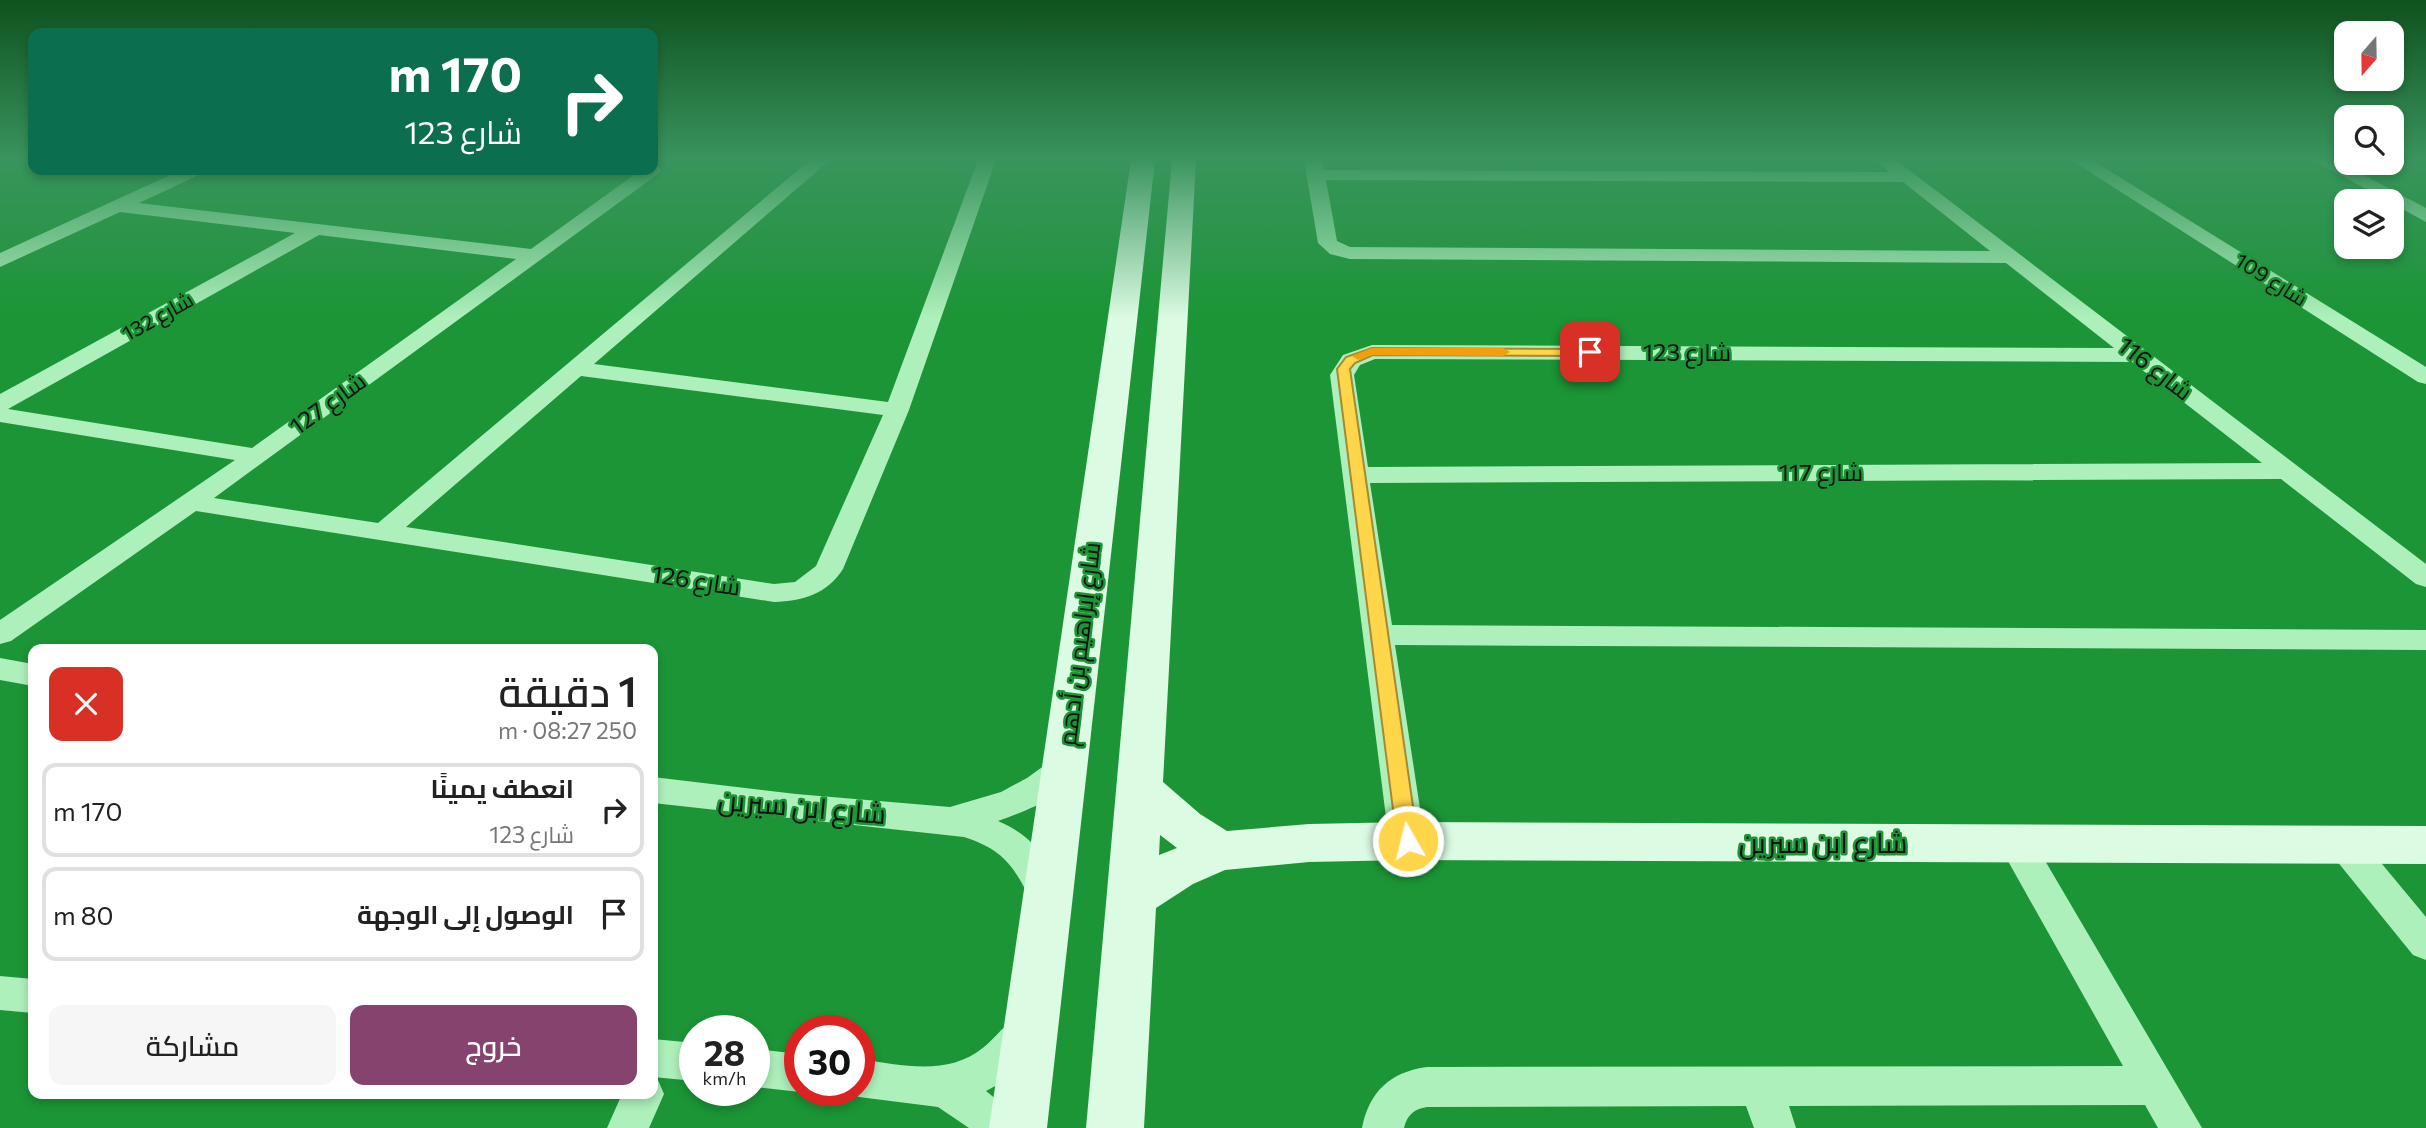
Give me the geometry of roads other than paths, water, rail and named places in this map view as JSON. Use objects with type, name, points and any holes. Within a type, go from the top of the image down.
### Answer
[{"type":"street","points":[[0,261],[103,213]]},
{"type":"street","points":[[174,213],[534,254]]},
{"type":"street","name":"شارع 127","points":[[0,634],[257,456],[591,213]]},
{"type":"street","points":[[384,532],[759,213]]},
{"type":"street","name":"شارع 126","points":[[191,502],[774,593],[802,590],[814,584],[830,569],[897,410],[968,213]]},
{"type":"street","name":"شارع إبراهيم بن أدهم","points":[[1018,1128],[1136,213]]},
{"type":"street","points":[[1115,1128],[1180,213]]},
{"type":"street","points":[[1323,213],[1328,243],[1337,250],[1357,254],[2010,257]]},
{"type":"street","name":"شارع 116","points":[[1952,213],[2426,578]]},
{"type":"street","name":"شارع 109","points":[[2165,213],[2426,377]]},
{"type":"street","name":"شارع 132","points":[[0,404],[316,229]]},
{"type":"street","points":[[1122,311],[1144,322],[1160,323],[1174,310]]},
{"type":"street","name":"شارع 123","points":[[1408,841],[1342,374],[1350,360],[1372,352],[2136,355]]},
{"type":"street","points":[[576,369],[897,410]]},
{"type":"street","points":[[0,415],[257,456]]},
{"type":"street","name":"شارع 117","points":[[1356,475],[2287,471]]},
{"type":"street","points":[[1379,635],[2426,640]]},
{"type":"street","points":[[0,669],[28,675]]},
{"type":"street","name":"شارع ابن سيرين","points":[[952,820],[1014,802],[1050,781],[1064,769]]},
{"type":"street","points":[[1139,788],[1183,827],[1220,851]]},
{"type":"street","name":"شارع ابن سيرين","points":[[658,791],[847,812],[952,820],[1003,838],[1023,853],[1038,873],[1046,896]]},
{"type":"street","name":"شارع ابن سيرين","points":[[1132,898],[1175,870],[1220,851],[1310,843],[1408,841],[2426,845]]},
{"type":"street","points":[[2017,845],[2181,1128]]},
{"type":"street","points":[[2345,845],[2426,944]]},
{"type":"street","points":[[0,993],[28,996]]},
{"type":"street","points":[[875,1080],[944,1087],[968,1079],[990,1067],[1007,1053],[1031,1021]]},
{"type":"street","points":[[1384,1128],[1387,1110],[1395,1098],[1416,1088],[2156,1085]]},
{"type":"street","points":[[1761,1086],[1775,1128]]},
{"type":"street","points":[[944,1087],[983,1113],[998,1128]]},
{"type":"street","points":[[628,1128],[644,1099]]}]
